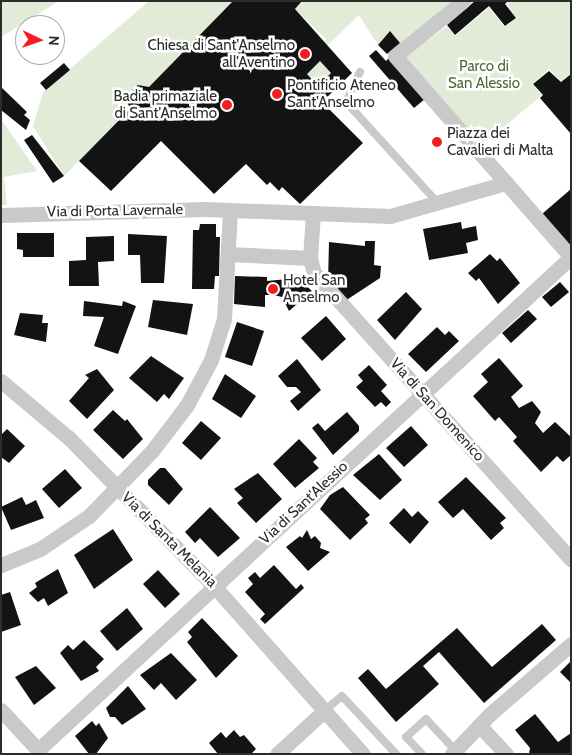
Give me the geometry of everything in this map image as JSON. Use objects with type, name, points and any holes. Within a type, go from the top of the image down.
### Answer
[{"type":"street","points":[[462,1],[395,56],[571,257]]},
{"type":"street","points":[[228,254],[310,258],[313,214],[390,216],[506,182]]},
{"type":"street","points":[[1,565],[71,530],[117,488],[170,428],[203,376],[224,319],[230,210]]},
{"type":"street","name":"Via di Porta Lavernale","points":[[1,215],[230,210],[313,214]]},
{"type":"street","name":"Via di Sant'Alessio","points":[[38,752],[422,393],[571,257]]},
{"type":"street","name":"Via di San Domenico","points":[[310,258],[314,273],[571,559]]},
{"type":"street","name":"Via di Santa Melania","points":[[1,382],[57,427],[215,587],[362,754]]},
{"type":"street","points":[[453,752],[479,725],[571,644]]},
{"type":"street","points":[[1,710],[38,752]]},
{"type":"street","points":[[277,754],[324,711]]},
{"type":"street","points":[[479,725],[501,748]]},
{"type":"lane","points":[[360,72],[346,102],[437,202]]},
{"type":"lane","points":[[324,711],[342,696],[396,754]]},
{"type":"lane","points":[[422,754],[406,737],[426,718],[453,752]]},
{"type":"green space","points":[[1,1],[59,1],[36,15],[15,15],[15,28],[1,37]]},
{"type":"green space","points":[[149,1],[233,1],[149,87],[126,98],[130,109],[64,176],[33,126],[43,92]]},
{"type":"green space","points":[[302,1],[474,1],[405,56],[390,32],[378,45],[359,15],[326,47],[323,43],[326,39],[295,9]]},
{"type":"green space","name":"Parco di San Alessio","points":[[510,1],[571,1],[571,73],[561,81],[549,69],[532,84],[542,95],[481,146],[406,57],[447,26],[455,36],[489,8],[505,27],[517,18],[506,4]]},
{"type":"green space","points":[[320,61],[331,73],[318,86],[307,74]]},
{"type":"green space","points":[[1,119],[37,171],[4,177],[7,205],[1,205]]},
{"type":"building","name":"Badia primaziale di Sant'Anselmo","points":[[233,1],[302,1],[295,9],[352,73],[322,102],[363,143],[300,204],[282,187],[279,191],[270,182],[267,185],[246,164],[214,194],[161,141],[111,191],[79,161],[130,109],[126,98],[138,85],[149,87]],"holes":[[[320,61],[331,73],[318,86],[307,74]]]},
{"type":"building","points":[[475,1],[508,1],[505,4],[516,18],[505,26],[489,6],[455,35],[447,25]]},
{"type":"building","points":[[390,31],[400,43],[387,54],[378,45]]},
{"type":"building","points":[[376,50],[386,61],[390,57],[425,99],[414,108],[369,56]]},
{"type":"building","points":[[65,64],[70,70],[46,90],[40,83],[62,65]]},
{"type":"building","points":[[549,71],[561,82],[571,74],[571,134],[540,98],[543,95],[533,84]]},
{"type":"building","points":[[1,87],[27,112],[24,115],[30,120],[26,130],[1,110]]},
{"type":"building","points":[[32,135],[64,176],[53,183],[24,140]]},
{"type":"building","points":[[571,189],[571,248],[542,214]]},
{"type":"building","points":[[461,222],[462,229],[476,226],[478,240],[466,243],[468,253],[429,260],[423,229]]},
{"type":"building","points":[[200,224],[216,224],[216,237],[220,237],[219,276],[215,276],[214,289],[192,289],[193,230],[199,230]]},
{"type":"building","points":[[17,233],[54,233],[54,257],[23,257],[23,250],[17,249]]},
{"type":"building","points":[[128,234],[167,236],[164,283],[141,283],[140,255],[128,255]]},
{"type":"building","points":[[114,236],[114,261],[98,262],[99,286],[69,286],[69,261],[86,260],[86,237]]},
{"type":"building","points":[[365,241],[375,241],[374,265],[381,266],[380,278],[345,301],[328,282],[329,242],[365,246]]},
{"type":"building","points":[[490,254],[497,261],[500,258],[520,283],[498,304],[479,278],[476,281],[468,273]]},
{"type":"building","points":[[235,276],[267,277],[267,281],[298,278],[312,291],[289,311],[282,297],[274,295],[265,295],[265,307],[234,304]]},
{"type":"building","points":[[560,282],[569,292],[551,307],[542,297]]},
{"type":"building","points":[[406,292],[422,309],[395,340],[377,320]]},
{"type":"building","points":[[153,300],[193,304],[187,335],[148,327]]},
{"type":"building","points":[[84,301],[122,306],[123,301],[136,306],[118,354],[94,346],[104,317],[83,316]]},
{"type":"building","points":[[528,310],[537,319],[511,343],[502,333]]},
{"type":"building","points":[[20,313],[43,315],[42,323],[48,323],[46,342],[14,335]]},
{"type":"building","points":[[326,316],[346,339],[322,361],[301,338]]},
{"type":"building","points":[[237,322],[264,331],[252,366],[225,357]]},
{"type":"building","points":[[437,327],[445,335],[449,331],[459,341],[426,372],[408,354]]},
{"type":"building","points":[[151,356],[184,378],[169,399],[164,394],[157,402],[129,378]]},
{"type":"building","points":[[499,358],[523,386],[511,397],[519,408],[532,401],[541,412],[535,423],[543,433],[555,422],[571,437],[571,455],[563,462],[557,456],[541,472],[513,441],[517,437],[499,417],[495,421],[473,396],[488,382],[481,374]]},
{"type":"building","points":[[297,359],[321,390],[298,411],[290,401],[301,392],[296,387],[287,387],[278,376]]},
{"type":"building","points":[[369,365],[387,385],[381,391],[391,402],[386,407],[381,402],[375,407],[356,387],[363,381],[358,375]]},
{"type":"building","points":[[97,369],[114,390],[87,419],[69,401],[89,378],[85,375]]},
{"type":"building","points":[[225,374],[256,396],[241,418],[212,399]]},
{"type":"building","points":[[113,410],[125,421],[127,419],[143,439],[123,459],[93,430]]},
{"type":"building","points":[[347,412],[359,426],[359,431],[333,455],[312,428],[318,423],[325,431]]},
{"type":"building","points":[[201,421],[221,438],[201,460],[182,443]]},
{"type":"building","points":[[411,426],[428,445],[404,467],[386,448]]},
{"type":"building","points":[[7,429],[25,446],[9,463],[1,457],[1,435]]},
{"type":"building","points":[[299,439],[317,458],[313,462],[319,468],[295,488],[273,464]]},
{"type":"building","points":[[379,454],[402,480],[380,500],[353,475]]},
{"type":"building","points":[[160,468],[165,468],[183,489],[169,505],[148,485],[148,480]]},
{"type":"building","points":[[65,469],[82,488],[59,508],[42,489]]},
{"type":"building","points":[[258,473],[282,499],[256,523],[237,503],[243,498],[234,489]]},
{"type":"building","points":[[466,477],[506,518],[500,523],[504,528],[491,540],[463,509],[453,518],[438,502]]},
{"type":"building","points":[[343,487],[370,515],[365,519],[368,523],[350,540],[320,509],[330,495]]},
{"type":"building","points":[[22,497],[26,505],[36,500],[44,518],[11,530],[1,507]]},
{"type":"building","points":[[210,507],[240,538],[218,557],[200,538],[195,543],[185,532]]},
{"type":"building","points":[[404,508],[412,517],[418,511],[429,522],[410,544],[389,523]]},
{"type":"building","points":[[113,529],[133,560],[94,589],[74,555]]},
{"type":"building","points":[[307,530],[311,539],[315,536],[321,543],[320,548],[330,552],[308,571],[286,547],[300,536],[302,538]]},
{"type":"building","points":[[274,565],[296,589],[301,584],[304,588],[265,624],[260,619],[265,614],[245,592],[253,584],[248,578],[255,572],[260,578]]},
{"type":"building","points":[[58,569],[68,593],[48,606],[44,598],[38,602],[29,593],[37,587],[35,583]]},
{"type":"building","points":[[158,570],[180,594],[165,608],[143,584]]},
{"type":"building","points":[[10,592],[21,625],[1,632],[1,595]]},
{"type":"building","points":[[127,608],[143,629],[117,651],[100,631]]},
{"type":"building","points":[[202,618],[238,656],[216,678],[187,642],[192,637],[188,632]]},
{"type":"building","points":[[542,624],[556,640],[484,703],[439,652],[423,666],[439,684],[396,722],[358,678],[368,669],[386,689],[457,628],[492,667]]},
{"type":"building","points":[[84,640],[104,659],[96,667],[99,671],[81,681],[60,653],[68,645],[73,650]]},
{"type":"building","points":[[171,653],[197,680],[176,700],[161,683],[154,690],[140,675]]},
{"type":"building","points":[[571,661],[571,683],[560,672]]},
{"type":"building","points":[[36,666],[56,688],[34,705],[15,677]]},
{"type":"building","points":[[128,686],[146,709],[122,725],[115,717],[110,717],[106,708]]},
{"type":"building","points":[[535,714],[558,742],[571,733],[571,754],[529,754],[530,748],[515,730]]},
{"type":"building","points":[[92,721],[96,726],[99,723],[108,738],[96,754],[89,754],[75,736]]},
{"type":"building","points":[[234,730],[240,737],[244,735],[256,749],[251,754],[218,754],[209,743],[221,732],[226,738]]},
{"type":"place","name":"Chiesa di Sant'Anselmo all'Aventino","points":[[305,54]]},
{"type":"place","name":"Pontificio Ateneo Sant'Anselmo","points":[[277,94]]},
{"type":"place","name":"Badia primaziale di Sant'Anselmo","points":[[227,105]]},
{"type":"place","name":"Piazza dei Cavalieri di Malta","points":[[437,142]]},
{"type":"place","name":"Hotel San Anselmo","points":[[273,289]]}]
